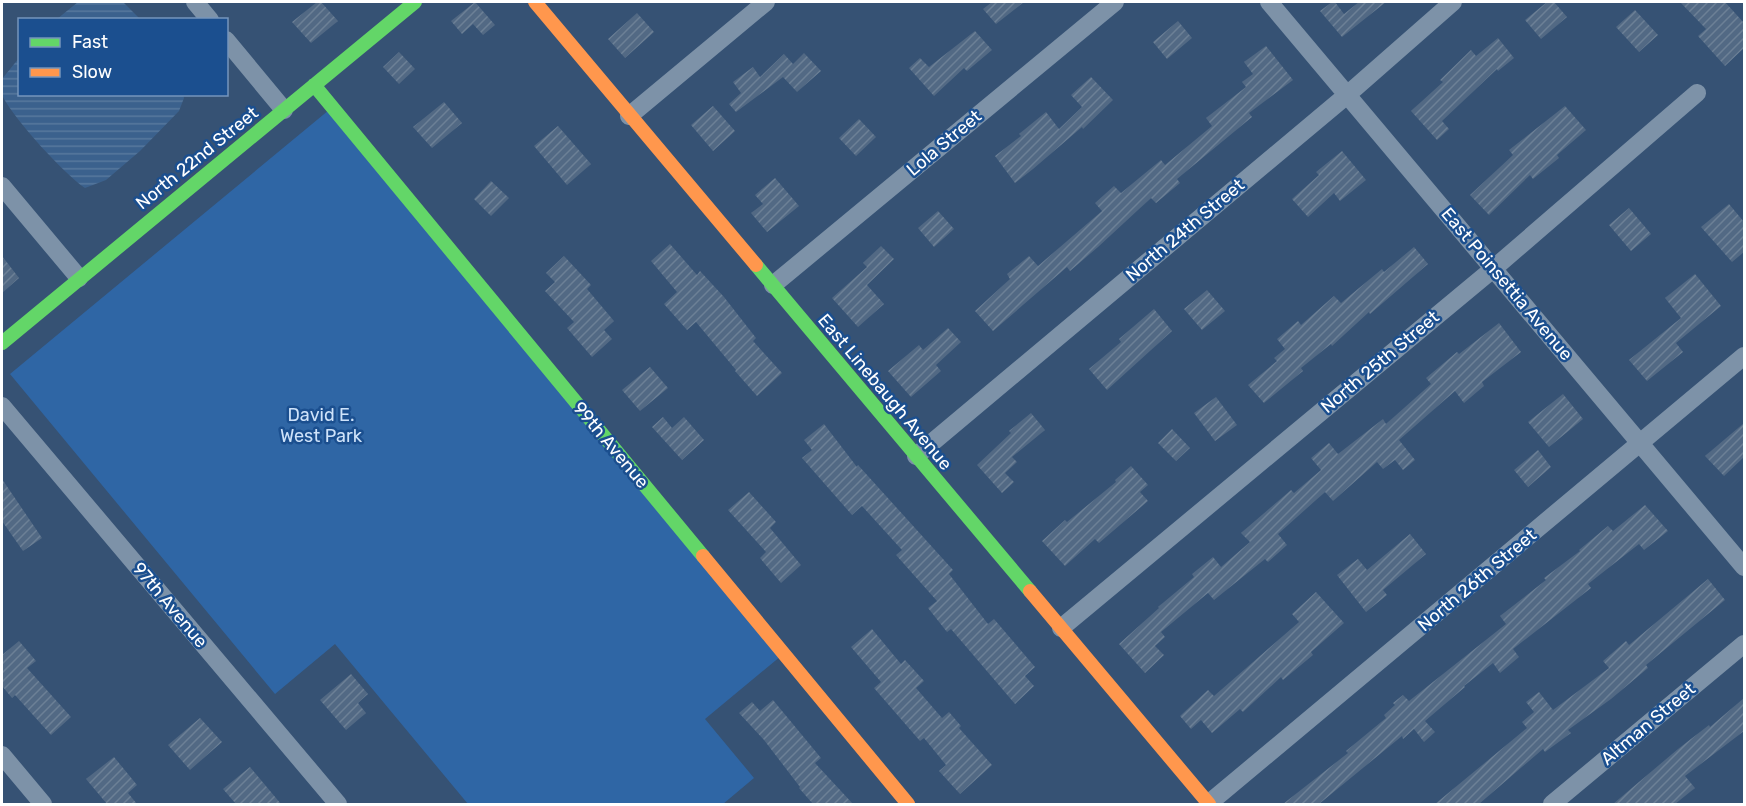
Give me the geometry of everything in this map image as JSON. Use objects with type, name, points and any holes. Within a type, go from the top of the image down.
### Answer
[{"type":"street","points":[[195,2],[208,18]]},
{"type":"street","name":"North 22nd Street","points":[[2,343],[415,2]]},
{"type":"street","name":"East Linebaugh Avenue","points":[[535,2],[1209,804]]},
{"type":"street","points":[[629,116],[766,2]]},
{"type":"street","name":"Lola Street","points":[[772,285],[1115,2]]},
{"type":"street","name":"East Poinsettia Avenue","points":[[1269,2],[1744,567]]},
{"type":"street","name":"North 24th Street","points":[[916,456],[1347,94],[1453,2]]},
{"type":"street","points":[[228,42],[284,110]]},
{"type":"street","name":"99th Avenue","points":[[314,85],[908,804]]},
{"type":"street","name":"North 25th Street","points":[[1061,628],[1493,268],[1697,93]]},
{"type":"street","points":[[2,186],[79,278]]},
{"type":"street","name":"North 26th Street","points":[[1209,804],[1744,356]]},
{"type":"street","name":"97th Avenue","points":[[2,406],[333,803]]},
{"type":"street","name":"Altman Street","points":[[1552,804],[1744,644]]},
{"type":"street","points":[[2,754],[44,804]]},
{"type":"green space","name":"David E. West Park","points":[[329,110],[781,656],[705,719],[754,778],[723,804],[468,804],[335,644],[275,694],[10,374]]},
{"type":"shaded area","points":[[78,2],[123,2],[139,18],[58,18]]},
{"type":"shaded area","points":[[18,59],[18,96],[184,96],[184,98],[179,111],[140,151],[106,180],[85,188],[65,171],[18,119],[3,97],[2,79]]},
{"type":"building","points":[[317,2],[321,2],[338,21],[311,43],[292,22]]},
{"type":"building","points":[[475,2],[495,25],[483,35],[473,24],[462,34],[451,21]]},
{"type":"building","points":[[992,2],[1024,2],[996,24],[983,9]]},
{"type":"building","points":[[1335,2],[1344,14],[1359,2],[1386,2],[1342,37],[1320,11]]},
{"type":"building","points":[[1547,2],[1554,2],[1567,17],[1541,39],[1525,20]]},
{"type":"building","points":[[1680,2],[1725,2],[1744,23],[1744,48],[1725,66],[1698,36],[1706,29]]},
{"type":"building","points":[[1635,10],[1658,35],[1639,52],[1616,27]]},
{"type":"building","points":[[637,13],[654,32],[625,58],[608,39]]},
{"type":"building","points":[[1178,21],[1192,38],[1167,59],[1153,42]]},
{"type":"building","points":[[975,31],[992,50],[967,71],[964,68],[934,96],[909,68],[920,58],[929,67]]},
{"type":"building","points":[[1498,38],[1514,58],[1498,71],[1497,69],[1442,121],[1449,129],[1437,140],[1411,111],[1443,82],[1440,80],[1471,50],[1476,56]]},
{"type":"building","points":[[1266,46],[1293,80],[1249,113],[1252,117],[1177,179],[1180,183],[1156,203],[1151,198],[1070,271],[1067,267],[993,331],[975,311],[1010,279],[1007,274],[1029,256],[1038,266],[1102,211],[1095,203],[1114,186],[1121,193],[1161,160],[1165,165],[1212,126],[1206,118],[1246,87],[1242,82],[1253,74],[1244,62]]},
{"type":"building","points":[[399,52],[415,69],[399,84],[383,67]]},
{"type":"building","points":[[804,53],[821,71],[797,92],[783,77],[736,112],[729,104],[741,93],[733,82],[753,67],[760,77],[784,54],[793,64]]},
{"type":"building","points":[[1091,77],[1113,100],[1083,129],[1082,127],[1015,183],[995,156],[1021,136],[1019,134],[1046,112],[1059,129],[1082,107],[1071,95]]},
{"type":"building","points":[[444,102],[462,123],[432,148],[413,127]]},
{"type":"building","points":[[713,106],[735,131],[713,151],[691,125]]},
{"type":"building","points":[[1565,106],[1586,130],[1557,155],[1559,158],[1533,179],[1530,175],[1489,215],[1470,195],[1513,155],[1509,150]]},
{"type":"building","points":[[859,119],[876,137],[856,156],[839,138]]},
{"type":"building","points":[[558,126],[591,164],[567,185],[534,146]]},
{"type":"building","points":[[1342,151],[1366,180],[1340,201],[1334,193],[1308,217],[1292,199],[1319,175],[1316,172]]},
{"type":"building","points":[[775,178],[799,206],[767,232],[751,213],[763,204],[755,195]]},
{"type":"building","points":[[491,181],[509,198],[491,216],[474,199]]},
{"type":"building","points":[[1729,204],[1744,222],[1744,252],[1732,262],[1701,227]]},
{"type":"building","points":[[1629,208],[1651,234],[1631,251],[1609,225]]},
{"type":"building","points":[[938,211],[954,229],[934,247],[918,228]]},
{"type":"building","points":[[670,244],[697,275],[700,271],[724,297],[756,338],[753,341],[782,373],[757,396],[696,322],[687,330],[664,304],[677,292],[651,261]]},
{"type":"building","points":[[881,246],[894,259],[867,285],[884,304],[858,327],[832,298],[867,267],[863,263]]},
{"type":"building","points":[[1414,247],[1428,264],[1370,314],[1369,312],[1332,346],[1331,344],[1301,368],[1303,371],[1264,403],[1248,385],[1277,361],[1274,358],[1285,349],[1277,339],[1298,321],[1301,325],[1334,296],[1341,303],[1382,269],[1384,272]]},
{"type":"building","points":[[2,256],[19,278],[2,293]]},
{"type":"building","points":[[564,256],[591,285],[587,289],[614,321],[604,330],[612,339],[592,357],[567,328],[574,322],[545,291],[555,282],[546,273]]},
{"type":"building","points":[[1695,274],[1721,306],[1676,343],[1683,352],[1647,381],[1629,360],[1681,318],[1665,298]]},
{"type":"building","points":[[1207,290],[1225,311],[1202,330],[1184,309]]},
{"type":"building","points":[[1154,309],[1172,331],[1107,390],[1089,369],[1121,342],[1119,339]]},
{"type":"building","points":[[1499,323],[1521,352],[1482,382],[1484,386],[1464,403],[1455,391],[1399,440],[1415,460],[1403,470],[1395,460],[1383,469],[1377,462],[1333,501],[1325,492],[1278,534],[1287,545],[1268,562],[1265,559],[1214,600],[1208,593],[1161,632],[1165,637],[1155,646],[1164,655],[1145,673],[1119,644],[1213,557],[1221,567],[1250,542],[1241,533],[1291,490],[1294,493],[1321,470],[1311,458],[1329,443],[1338,454],[1383,419],[1386,424],[1431,384],[1426,378],[1457,352],[1459,354]]},
{"type":"building","points":[[948,328],[961,342],[936,365],[941,371],[911,397],[888,371],[919,345],[923,350]]},
{"type":"building","points":[[650,367],[668,388],[640,411],[622,390]]},
{"type":"building","points":[[1563,394],[1583,419],[1549,447],[1528,422]]},
{"type":"building","points":[[1216,397],[1237,425],[1215,441],[1194,413]]},
{"type":"building","points":[[1031,413],[1045,430],[1012,457],[1017,462],[1005,473],[1014,482],[1002,493],[977,465],[1011,433],[1009,431]]},
{"type":"building","points":[[663,417],[672,428],[684,417],[704,440],[682,460],[652,427]]},
{"type":"building","points":[[1744,423],[1744,457],[1724,476],[1705,456]]},
{"type":"building","points":[[824,424],[857,467],[858,465],[953,570],[949,574],[988,624],[994,619],[1035,667],[1025,676],[1034,686],[1015,704],[951,629],[947,632],[928,608],[937,601],[896,555],[902,550],[862,506],[852,515],[802,458],[812,450],[804,440]]},
{"type":"building","points":[[1172,429],[1190,448],[1176,461],[1158,443]]},
{"type":"building","points":[[1538,450],[1551,467],[1528,487],[1514,470]]},
{"type":"building","points":[[1131,466],[1148,485],[1140,492],[1148,501],[1099,543],[1095,539],[1065,566],[1042,541],[1065,520],[1067,522],[1116,482],[1115,480]]},
{"type":"building","points":[[2,479],[42,538],[23,551],[2,521]]},
{"type":"building","points":[[749,492],[776,522],[770,528],[801,565],[781,583],[760,558],[766,552],[728,510]]},
{"type":"building","points":[[1645,505],[1668,531],[1644,550],[1639,544],[1588,584],[1591,588],[1513,649],[1519,657],[1500,673],[1493,663],[1464,686],[1425,721],[1435,732],[1424,742],[1414,729],[1403,739],[1402,736],[1319,804],[1283,804],[1348,753],[1346,751],[1386,718],[1384,715],[1395,705],[1393,703],[1403,695],[1409,701],[1506,624],[1500,616],[1546,580],[1544,578],[1608,526],[1613,531]]},
{"type":"building","points":[[1410,534],[1426,554],[1383,590],[1387,595],[1366,612],[1337,575],[1358,559],[1367,570]]},
{"type":"building","points":[[1708,579],[1725,600],[1646,665],[1648,668],[1611,699],[1568,730],[1571,733],[1545,752],[1543,749],[1479,804],[1435,804],[1527,728],[1522,722],[1534,712],[1526,702],[1539,692],[1553,710],[1609,668],[1603,661],[1626,641],[1629,645]]},
{"type":"building","points":[[1316,592],[1344,623],[1311,652],[1313,655],[1283,680],[1281,677],[1243,712],[1240,709],[1212,733],[1201,720],[1191,729],[1180,716],[1208,690],[1214,696],[1299,622],[1292,614]]},
{"type":"building","points":[[872,629],[901,664],[905,660],[924,681],[916,688],[942,718],[949,712],[961,726],[959,728],[992,765],[960,794],[939,771],[946,765],[924,738],[920,741],[874,688],[881,682],[851,647]]},
{"type":"building","points":[[19,641],[36,661],[27,668],[71,717],[51,735],[15,695],[12,698],[2,686],[2,655]]},
{"type":"building","points":[[351,674],[368,694],[358,703],[366,713],[346,730],[320,700]]},
{"type":"building","points":[[1744,698],[1744,731],[1685,776],[1695,788],[1675,804],[1613,804],[1678,749],[1709,725],[1710,727]]},
{"type":"building","points":[[773,700],[821,758],[815,763],[853,804],[813,804],[764,740],[739,713],[752,702],[760,711]]},
{"type":"building","points":[[200,718],[222,742],[190,770],[168,745]]},
{"type":"building","points":[[114,757],[137,785],[128,793],[137,804],[107,804],[86,779]]},
{"type":"building","points":[[250,767],[281,804],[236,804],[223,789]]},
{"type":"traffic: fast","points":[[2,343],[415,2]]},
{"type":"traffic: fast","points":[[314,85],[703,556]]},
{"type":"traffic: fast","points":[[756,265],[1030,591]]},
{"type":"traffic: slow","points":[[535,2],[756,265]]},
{"type":"traffic: slow","points":[[703,556],[908,804]]},
{"type":"traffic: slow","points":[[1030,591],[1209,804]]}]
